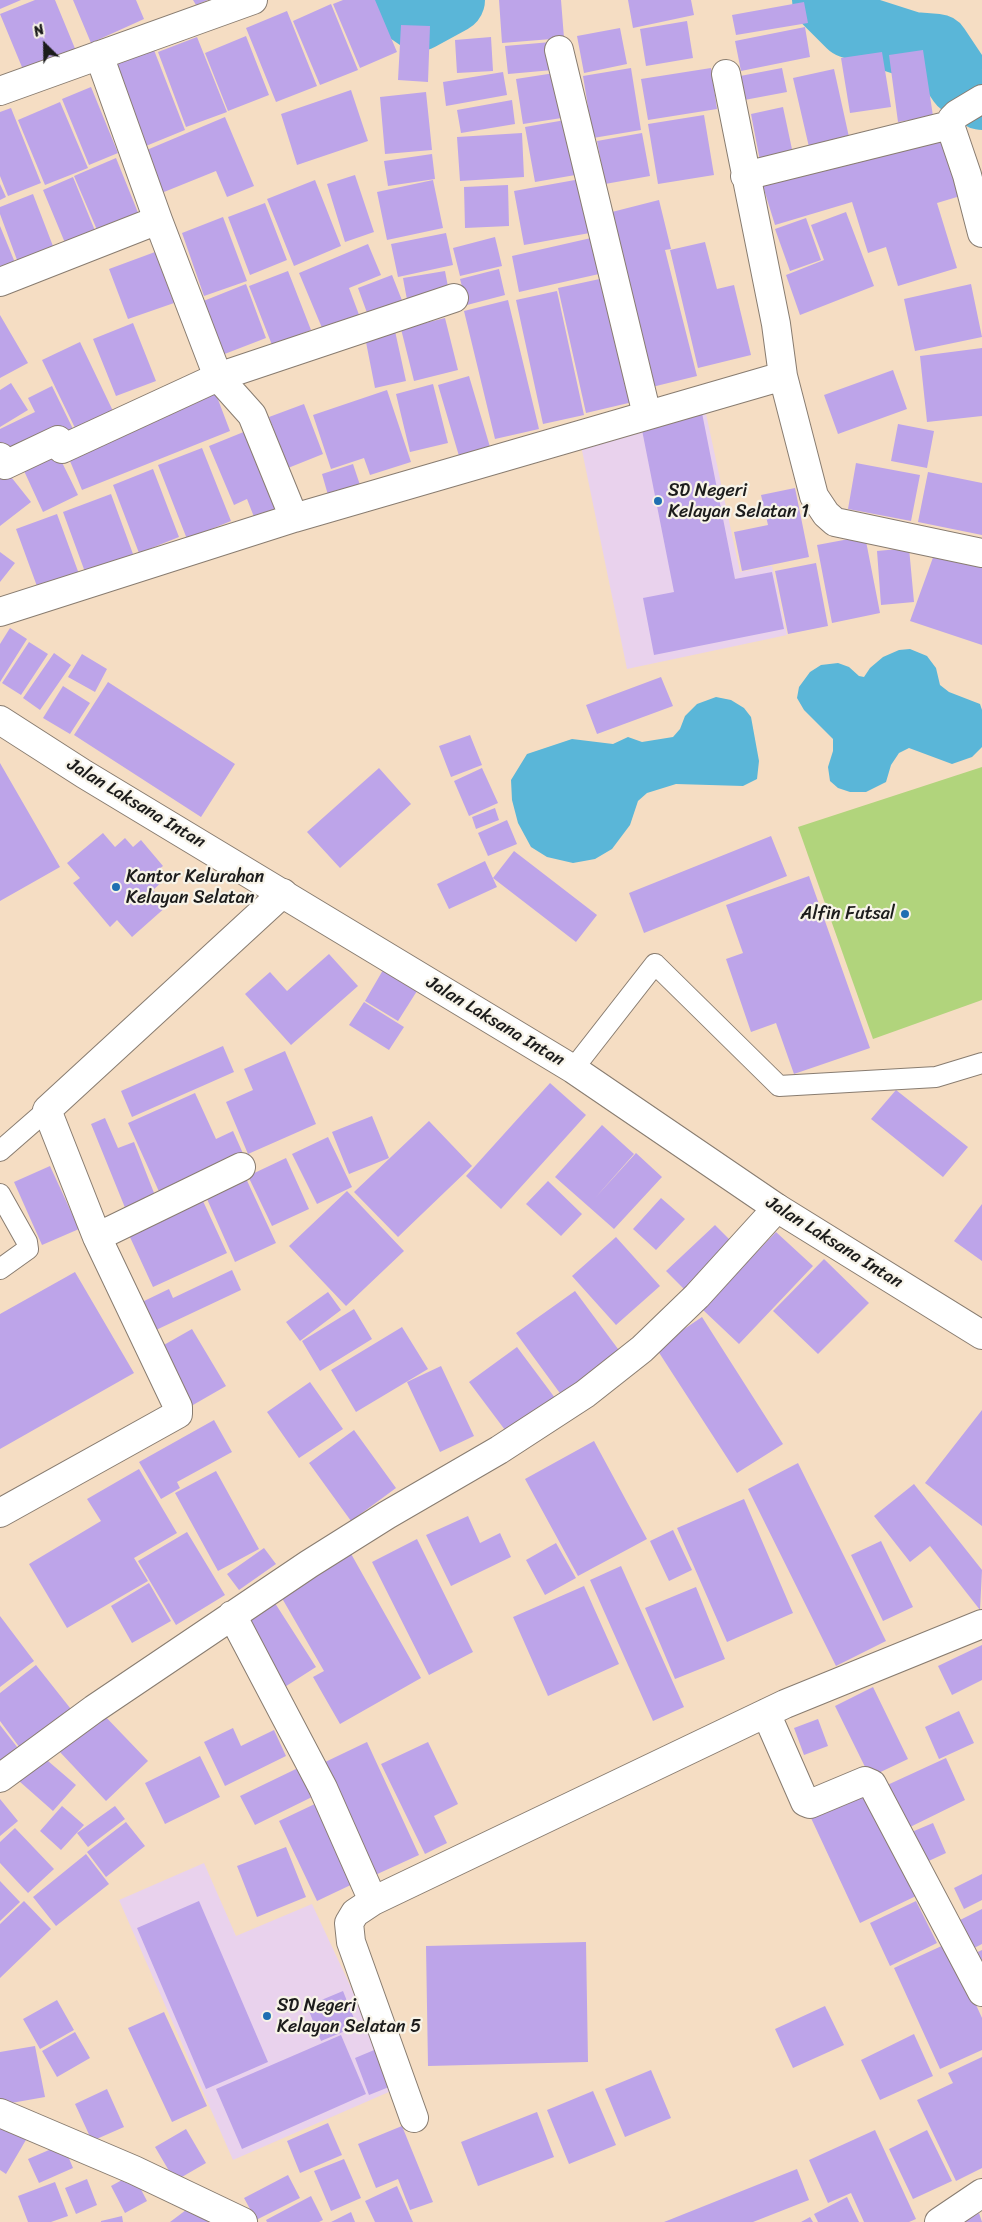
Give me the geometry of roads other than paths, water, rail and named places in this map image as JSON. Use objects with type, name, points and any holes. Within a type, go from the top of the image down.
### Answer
[{"type":"street","points":[[0,91],[253,0]]},
{"type":"street","points":[[559,50],[647,415]]},
{"type":"street","points":[[99,54],[158,220],[218,376],[252,415],[294,518]]},
{"type":"street","points":[[726,74],[776,324],[783,376],[814,496],[826,514],[835,522],[982,553]]},
{"type":"street","points":[[745,176],[953,120],[982,99]]},
{"type":"street","points":[[953,120],[982,233]]},
{"type":"street","points":[[0,282],[158,220]]},
{"type":"street","points":[[0,457],[5,465],[58,440],[62,449],[218,376],[454,298]]},
{"type":"street","points":[[0,612],[294,518],[783,376]]},
{"type":"street","name":"Jalan Laksana Intan","points":[[0,720],[84,774],[573,1069],[777,1208],[982,1336]]},
{"type":"street","points":[[0,1513],[178,1414],[178,1407],[97,1237],[47,1110],[283,893]]},
{"type":"street","points":[[97,1237],[241,1167]]},
{"type":"street","points":[[0,1778],[94,1709],[232,1615],[387,1514],[498,1450],[585,1394],[642,1350],[697,1296],[777,1208]]},
{"type":"street","points":[[232,1615],[323,1788],[373,1901]]},
{"type":"street","points":[[414,2118],[351,1942],[349,1922],[355,1913],[373,1901],[766,1714],[982,1624]]},
{"type":"street","points":[[766,1714],[805,1802],[810,1804],[865,1781],[872,1784],[982,1992]]},
{"type":"street","points":[[0,2113],[134,2170],[243,2222]]},
{"type":"street","points":[[939,2222],[982,2192]]},
{"type":"lane","points":[[573,1069],[655,964],[779,1086],[936,1077],[982,1063]]},
{"type":"lane","points":[[0,1151],[47,1110]]},
{"type":"lane","points":[[0,1194],[27,1242],[28,1249],[0,1269]]},
{"type":"water","points":[[910,649],[927,656],[936,668],[940,685],[949,692],[980,704],[982,710],[982,747],[972,757],[952,764],[909,748],[899,753],[891,765],[886,782],[866,792],[850,792],[838,788],[830,781],[828,767],[833,751],[833,739],[804,710],[797,698],[799,687],[810,672],[821,665],[838,663],[849,667],[859,676],[864,677],[870,668],[883,657],[899,650]]},
{"type":"water","points":[[716,697],[731,700],[744,708],[751,717],[759,761],[757,779],[743,786],[676,784],[647,793],[638,801],[630,825],[612,849],[595,859],[573,863],[547,857],[531,847],[518,823],[512,800],[511,780],[527,754],[572,739],[613,744],[628,737],[642,742],[673,737],[680,729],[685,716],[697,704]]},
{"type":"waterway","points":[[398,0],[403,7],[419,18],[452,0]]},
{"type":"waterway","points":[[825,0],[850,25],[912,45],[937,47],[961,83],[982,97]]},
{"type":"place","name":"SD Negeri Kelayan Selatan 1","points":[[658,501]]},
{"type":"place","name":"Kantor Kelurahan Kelayan Selatan","points":[[116,887]]},
{"type":"place","name":"Alfin Futsal","points":[[905,914]]},
{"type":"place","name":"SD Negeri Kelayan Selatan 5","points":[[267,2016]]}]
